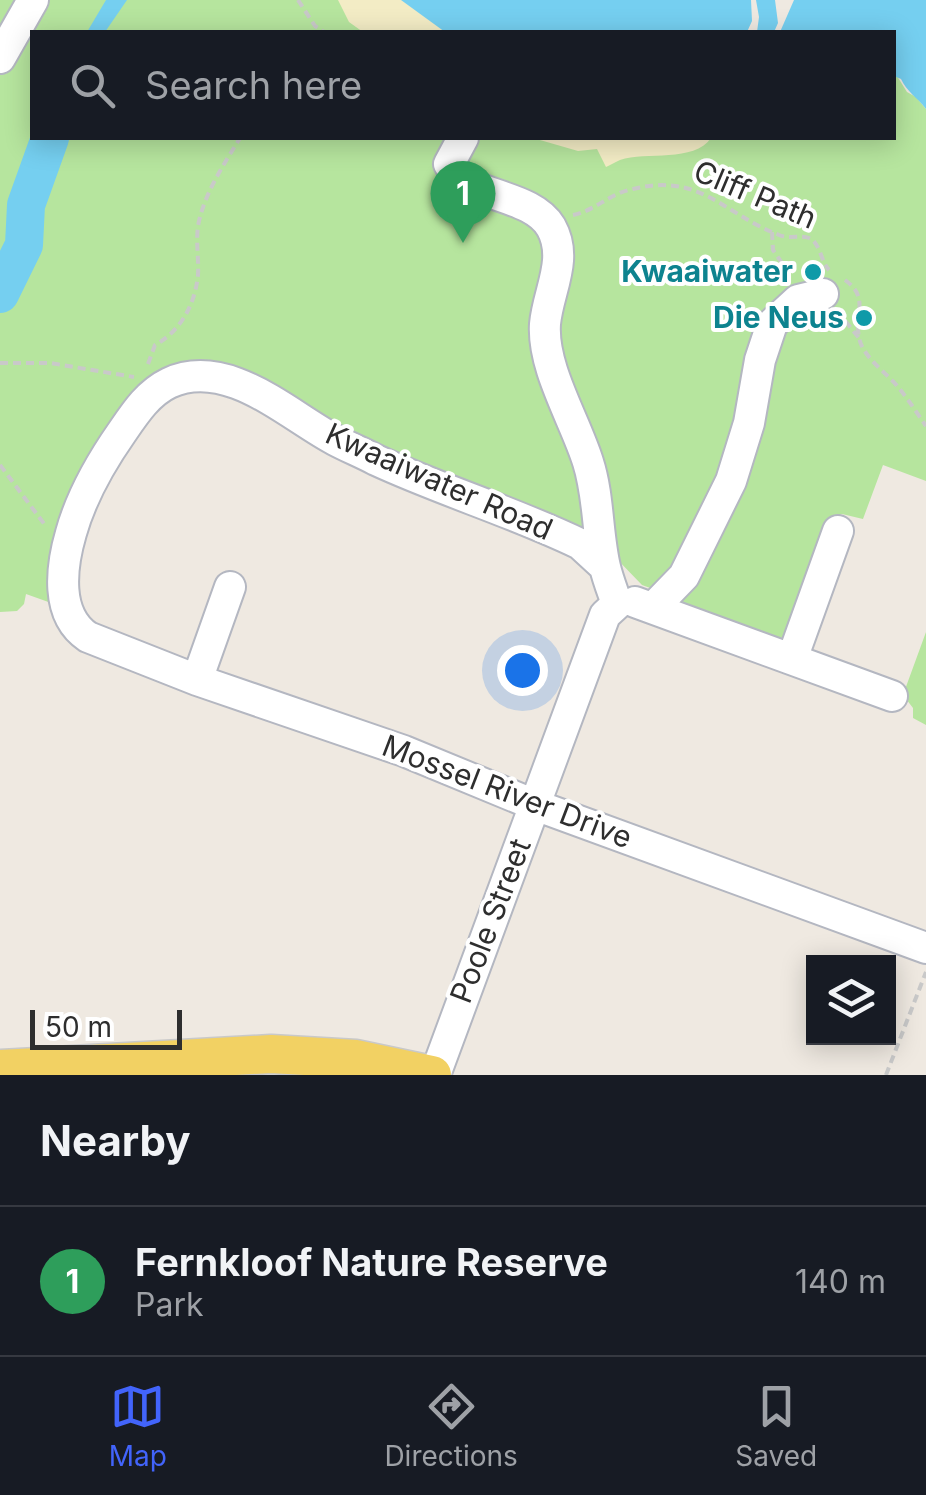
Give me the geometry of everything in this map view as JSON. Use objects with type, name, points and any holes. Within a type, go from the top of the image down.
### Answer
[{"type":"main road","points":[[9,1071],[270,1054],[356,1058],[434,1075]]},
{"type":"street","points":[[0,58],[32,0]]},
{"type":"street","points":[[461,140],[449,164],[453,172],[471,184],[533,210],[552,228],[559,266],[545,326],[555,378],[588,463],[605,567],[617,604],[634,602],[653,608],[892,696]]},
{"type":"street","points":[[653,608],[684,576],[726,494],[749,423],[772,324],[810,297]]},
{"type":"street","name":"Kwaaiwater Road","points":[[88,637],[67,616],[63,599],[70,533],[93,478],[150,397],[172,382],[206,377],[258,393],[335,440],[388,465],[557,533],[580,544],[605,567]]},
{"type":"street","points":[[792,659],[838,532]]},
{"type":"street","points":[[197,680],[230,586]]},
{"type":"street","name":"Poole Street","points":[[434,1075],[605,614],[617,604]]},
{"type":"street","name":"Mossel River Drive","points":[[88,637],[197,680],[404,751],[535,805],[926,948]]},
{"type":"path","points":[[298,0],[321,30]]},
{"type":"path","points":[[313,30],[315,26]]},
{"type":"path","points":[[0,363],[50,362],[143,378],[155,345],[181,325],[188,308],[198,278],[198,225],[205,200],[239,140]]},
{"type":"path","name":"Cliff Path","points":[[563,217],[597,208],[626,190],[675,184],[696,189],[772,232],[783,237],[809,238],[816,244],[822,264],[855,287],[862,301],[859,338]]},
{"type":"path","points":[[772,232],[773,250],[791,276],[859,338],[873,362],[894,382],[926,426]]},
{"type":"path","points":[[0,465],[42,519],[65,563]]},
{"type":"path","points":[[886,1075],[926,972]]},
{"type":"green space","points":[[0,0],[401,0],[442,30],[30,30],[30,140],[896,140],[896,76],[926,109],[926,481],[883,465],[863,519],[842,514],[835,517],[787,635],[779,639],[694,613],[680,599],[642,585],[613,555],[408,470],[259,389],[145,393],[54,604],[26,594],[17,611],[0,612]]},
{"type":"green space","points":[[926,632],[926,725],[913,718],[913,708],[903,695]]},
{"type":"sand","points":[[338,0],[451,0],[522,30],[360,30],[349,22]]},
{"type":"sand","points":[[540,140],[709,140],[682,154],[631,157],[606,167],[597,149],[578,151]]},
{"type":"water","points":[[106,0],[127,0],[106,30],[88,30]]},
{"type":"water","points":[[401,0],[751,0],[752,21],[748,30],[442,30]]},
{"type":"water","points":[[756,0],[775,0],[778,23],[775,30],[757,30]]},
{"type":"water","points":[[794,0],[926,0],[926,109],[896,77],[896,30],[781,30]]},
{"type":"waterway","points":[[0,294],[24,245],[26,205],[49,140]]},
{"type":"place","name":"Fernkloof Nature Reserve","points":[[463,243]]},
{"type":"place","name":"Kwaaiwater","points":[[813,272]]},
{"type":"place","name":"Die Neus","points":[[864,318]]}]
